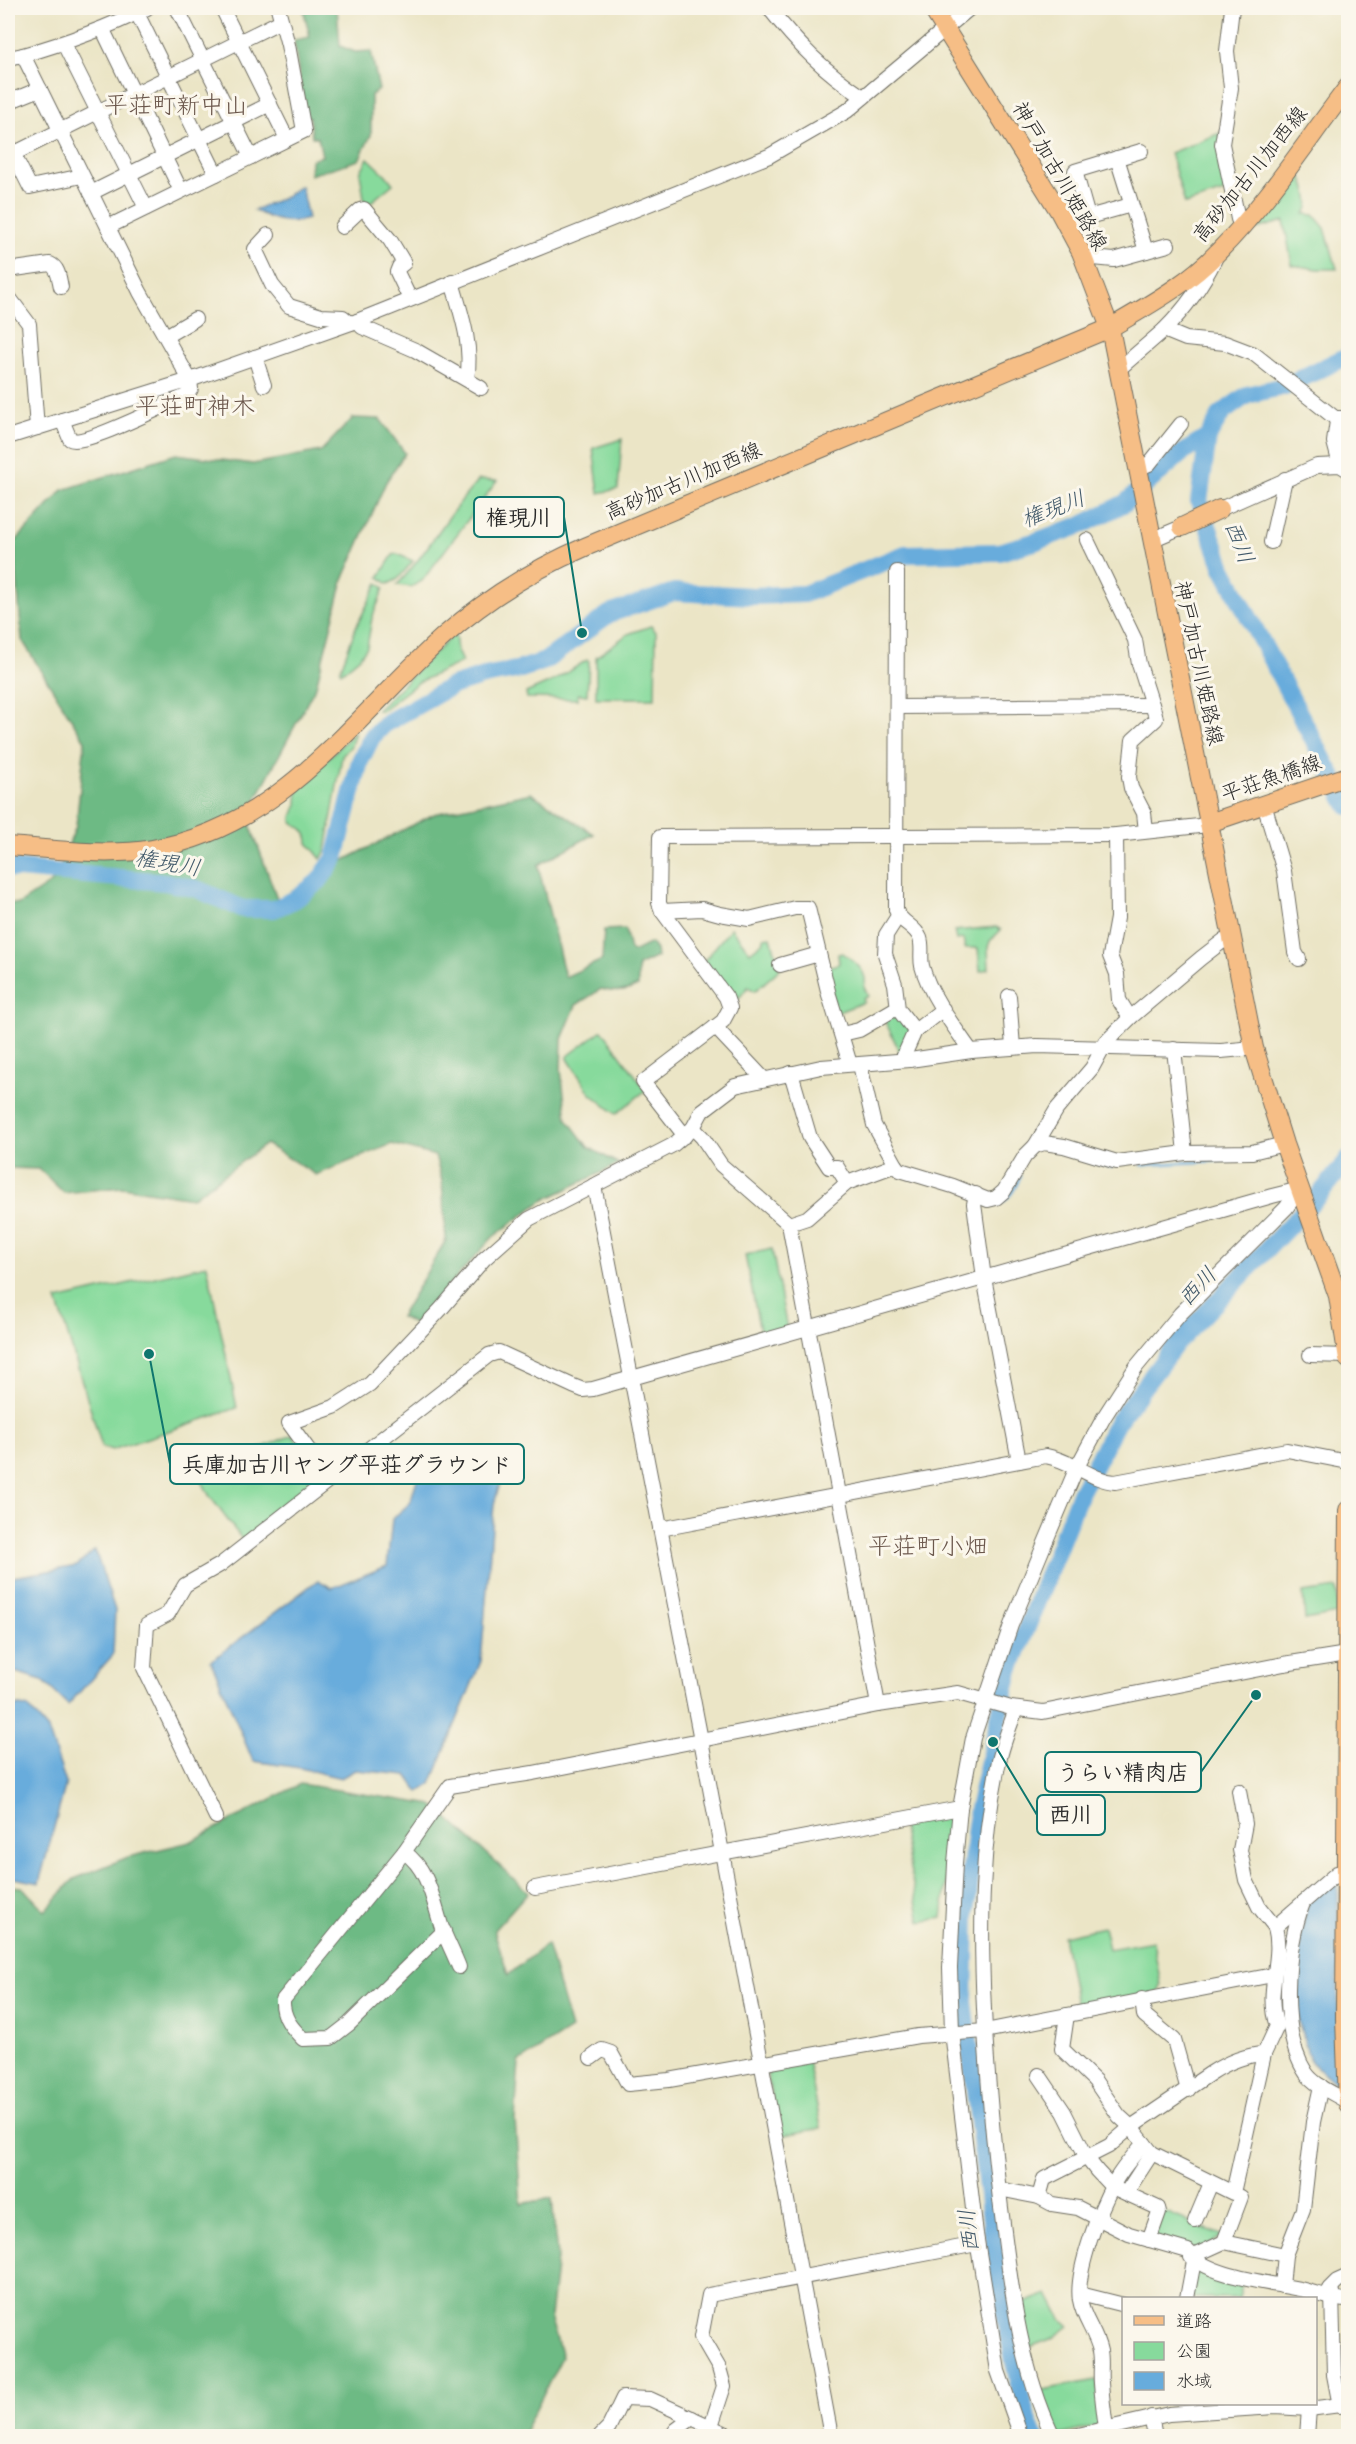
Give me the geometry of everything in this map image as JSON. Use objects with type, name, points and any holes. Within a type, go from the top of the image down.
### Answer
[{"type":"main road","name":"神戸加古川姫路線","points":[[932,8],[1059,211],[1083,257],[1110,328],[1254,1048],[1284,1144],[1338,1296],[1348,1358]]},
{"type":"main road","name":"高砂加古川加西線","points":[[8,846],[111,852],[152,849],[209,834],[263,806],[298,780],[444,636],[483,603],[515,581],[585,546],[1110,328],[1173,288],[1217,254],[1242,226],[1348,87]]},
{"type":"main road","points":[[1185,526],[1219,509]]},
{"type":"main road","name":"平荘魚橋線","points":[[1209,823],[1348,776]]},
{"type":"main road","points":[[1348,1510],[1348,1865],[1345,2019],[1348,2103]]},
{"type":"street","points":[[177,8],[251,157]]},
{"type":"street","points":[[222,8],[287,139]]},
{"type":"street","points":[[769,8],[798,44],[832,75],[863,97]]},
{"type":"street","points":[[8,437],[190,380],[353,322],[769,156],[847,111],[970,8]]},
{"type":"street","points":[[1232,8],[1227,51],[1231,88],[1222,144],[1238,219],[1242,226]]},
{"type":"street","points":[[8,58],[64,44],[103,30],[142,10],[168,77],[216,174]]},
{"type":"street","points":[[82,176],[30,187],[10,149],[60,130],[203,60],[239,42],[280,14],[303,131],[108,227]]},
{"type":"street","points":[[103,30],[162,156],[181,191]]},
{"type":"street","points":[[64,44],[146,208]]},
{"type":"street","points":[[23,55],[140,292],[190,380],[191,389],[186,396],[86,439],[72,441],[62,420]]},
{"type":"street","points":[[8,102],[40,88]]},
{"type":"street","points":[[91,193],[270,104]]},
{"type":"street","points":[[1131,205],[1081,219],[1075,171],[1141,151]]},
{"type":"street","points":[[1117,158],[1146,251]]},
{"type":"street","points":[[342,227],[364,209],[405,262],[399,267],[398,272],[410,299]]},
{"type":"street","points":[[268,236],[255,249],[267,276],[289,306],[321,316],[343,317],[401,343],[481,388]]},
{"type":"street","points":[[1083,257],[1114,261],[1168,245]]},
{"type":"street","points":[[1119,369],[1180,314],[1209,272],[1217,254]]},
{"type":"street","points":[[8,270],[50,264],[57,271],[61,287]]},
{"type":"street","points":[[452,282],[466,331],[469,368],[467,379]]},
{"type":"street","points":[[8,296],[29,324],[37,428]]},
{"type":"street","points":[[166,336],[195,320]]},
{"type":"street","points":[[1164,330],[1186,339],[1225,343],[1254,354],[1308,396],[1342,418],[1337,421],[1335,442],[1344,467],[1317,466],[1219,509]]},
{"type":"street","points":[[255,357],[264,385]]},
{"type":"street","points":[[1138,471],[1153,460],[1181,424]]},
{"type":"street","points":[[1271,542],[1285,479]]},
{"type":"street","points":[[1151,540],[1185,526]]},
{"type":"street","points":[[1088,540],[1135,640],[1139,664],[1156,719],[1133,740],[1129,777],[1131,788],[1144,813],[1146,831]]},
{"type":"street","points":[[897,572],[898,916],[886,935],[884,944],[895,984],[898,1009],[915,1031]]},
{"type":"street","points":[[897,707],[1152,705]]},
{"type":"street","points":[[1263,804],[1284,871],[1295,952],[1299,959]]},
{"type":"street","points":[[878,1705],[789,1234],[789,1224],[721,1165],[702,1137],[689,1132],[643,1082],[727,1017],[730,1008],[726,997],[662,911],[658,891],[660,837],[1116,835],[1209,823]]},
{"type":"street","points":[[1116,835],[1117,918],[1110,956],[1117,974],[1119,1000],[1130,1018]]},
{"type":"street","points":[[662,911],[702,909],[749,919],[806,907],[810,912],[819,954],[842,1035],[855,1065],[874,1125],[896,1165],[900,1170],[918,1177],[988,1200],[996,1198],[1005,1191],[1025,1156],[1035,1146],[1057,1109],[1092,1068],[1102,1048],[1130,1018],[1213,948],[1231,939]]},
{"type":"street","points":[[898,916],[915,929],[920,939],[922,966],[943,1009],[971,1051]]},
{"type":"street","points":[[780,965],[819,954]]},
{"type":"street","points":[[1009,996],[1013,1047]]},
{"type":"street","points":[[842,1035],[859,1030],[892,1010],[898,1009]]},
{"type":"street","points":[[902,1060],[915,1031],[943,1009]]},
{"type":"street","points":[[715,1027],[763,1078]]},
{"type":"street","points":[[329,1478],[289,1423],[334,1407],[370,1384],[441,1309],[484,1259],[529,1219],[673,1145],[689,1132],[702,1111],[735,1086],[791,1073],[1013,1047],[1221,1051],[1254,1048]]},
{"type":"street","points":[[1174,1049],[1185,1153]]},
{"type":"street","points":[[791,1073],[810,1138],[829,1167],[837,1167],[847,1183]]},
{"type":"street","points":[[1035,1146],[1044,1143],[1064,1146],[1117,1162],[1185,1153],[1252,1152],[1284,1144]]},
{"type":"street","points":[[789,1224],[807,1218],[847,1183],[896,1165]]},
{"type":"street","points":[[594,1185],[701,1740],[831,2436]]},
{"type":"street","points":[[216,1817],[144,1668],[147,1625],[168,1614],[185,1585],[220,1565],[489,1355],[498,1352],[583,1390],[1272,1196],[1301,1192]]},
{"type":"street","points":[[1021,2436],[998,2371],[977,2244],[952,2032],[950,1968],[960,1808],[973,1738],[1011,1625],[1077,1467],[1104,1417],[1136,1367],[1180,1314],[1301,1192]]},
{"type":"street","points":[[975,1194],[974,1204],[984,1278],[1019,1461]]},
{"type":"street","points":[[1310,1355],[1348,1358]]},
{"type":"street","points":[[660,1529],[1046,1456],[1061,1458],[1102,1479],[1122,1482],[1287,1450],[1348,1462]]},
{"type":"street","points":[[444,1931],[349,2024],[331,2037],[303,2039],[290,2025],[284,2012],[283,2000],[404,1852],[450,1786],[533,1773],[878,1705],[958,1693],[1013,1709],[1043,1713],[1284,1664],[1347,1654]]},
{"type":"street","points":[[1013,1709],[1000,1759],[982,1873],[981,1937],[987,2077],[999,2189],[1021,2343],[1029,2376],[1053,2436]]},
{"type":"street","points":[[1067,2015],[1062,2049],[1095,2081],[1119,2116],[1148,2148],[1233,2193],[1264,2054],[1277,2026],[1270,2001],[1275,1967],[1275,1927],[1259,1907],[1246,1880],[1240,1850],[1245,1824],[1239,1791]]},
{"type":"street","points":[[535,1888],[960,1808]]},
{"type":"street","points":[[404,1852],[418,1863],[424,1873],[459,1967]]},
{"type":"street","points":[[1275,1927],[1348,1865]]},
{"type":"street","points":[[1304,1901],[1292,1935],[1290,2024],[1305,2072],[1321,2086],[1348,2103]]},
{"type":"street","points":[[591,2058],[602,2050],[611,2053],[628,2084],[760,2065],[918,2036],[985,2031],[1273,1975]]},
{"type":"street","points":[[1142,1999],[1144,2015],[1174,2040],[1188,2090]]},
{"type":"street","points":[[1039,2198],[1044,2179],[1109,2146],[1131,2127],[1224,2065],[1249,2055],[1264,2054]]},
{"type":"street","points":[[1039,2075],[1064,2112],[1087,2158],[1112,2187],[1158,2208],[1159,2212],[1149,2240]]},
{"type":"street","points":[[1283,2290],[1285,2255],[1303,2209],[1313,2122],[1321,2086]]},
{"type":"street","points":[[1107,2428],[1096,2334],[1086,2319],[1080,2294],[1084,2257],[1112,2187],[1148,2148]]},
{"type":"street","points":[[1126,2193],[1148,2148]]},
{"type":"street","points":[[1195,2220],[1211,2182]]},
{"type":"street","points":[[999,2189],[1039,2198],[1052,2204],[1078,2208],[1129,2234],[1188,2251],[1192,2259],[1187,2297]]},
{"type":"street","points":[[1224,2242],[1241,2197]]},
{"type":"street","points":[[1192,2259],[1224,2242],[1285,2255]]},
{"type":"street","points":[[705,2429],[724,2386],[719,2368],[701,2337],[709,2295],[977,2244]]},
{"type":"street","points":[[1192,2259],[1247,2280],[1283,2290],[1331,2294],[1348,2300]]},
{"type":"street","points":[[1074,2436],[1151,2417],[1169,2408],[1275,2405],[1309,2409],[1344,2405],[1334,2375],[1342,2346],[1331,2294],[1337,2281],[1348,2276]]},
{"type":"street","points":[[1080,2294],[1122,2304]]},
{"type":"street","points":[[600,2436],[609,2427],[623,2398],[650,2398],[692,2418],[705,2429],[731,2436]]},
{"type":"street","points":[[1307,2436],[1309,2409]]},
{"type":"street","points":[[1151,2417],[1155,2436]]},
{"type":"street","points":[[672,2436],[692,2418]]},
{"type":"green space","points":[[303,8],[337,8],[340,46],[355,52],[371,51],[379,90],[371,95],[371,135],[359,160],[310,175],[311,160],[322,156],[318,137],[312,137],[310,117],[305,117],[294,40],[310,37]]},
{"type":"green space","points":[[1220,133],[1231,190],[1185,204],[1170,153]]},
{"type":"green space","points":[[368,158],[393,184],[371,202],[365,204],[360,173]]},
{"type":"green space","points":[[1297,165],[1309,204],[1304,214],[1314,215],[1325,228],[1337,269],[1292,265],[1284,221],[1246,232]]},
{"type":"green space","points":[[353,418],[380,419],[405,453],[386,482],[343,580],[316,686],[247,816],[278,901],[327,869],[434,814],[531,793],[594,834],[538,865],[565,977],[602,960],[604,930],[625,929],[630,950],[633,952],[651,943],[656,950],[657,957],[638,966],[638,986],[620,991],[601,989],[576,1005],[562,1039],[561,1070],[567,1119],[588,1147],[619,1164],[542,1201],[493,1237],[414,1324],[400,1317],[446,1240],[442,1181],[435,1156],[392,1144],[316,1175],[266,1144],[192,1198],[122,1187],[64,1193],[39,1169],[8,1168],[8,903],[19,904],[55,880],[76,826],[85,741],[22,640],[14,543],[63,490],[176,454],[253,464],[321,451]]},
{"type":"green space","points":[[622,439],[618,489],[599,493],[593,448]]},
{"type":"green space","points":[[479,480],[497,481],[422,581],[411,587],[397,585],[419,560],[457,505]]},
{"type":"green space","points":[[397,554],[413,561],[398,579],[388,584],[379,577],[393,555]]},
{"type":"green space","points":[[378,583],[384,588],[372,618],[367,647],[359,658],[342,672],[340,671],[356,627]]},
{"type":"green space","points":[[651,626],[656,632],[655,698],[596,698],[596,657],[628,634]]},
{"type":"green space","points":[[455,633],[457,651],[462,662],[419,682],[381,711],[377,710]]},
{"type":"green space","points":[[587,660],[589,661],[587,695],[578,694],[578,699],[527,698],[526,693],[555,680]]},
{"type":"green space","points":[[355,732],[351,746],[342,756],[326,850],[321,859],[308,843],[303,830],[292,822],[297,804],[298,787]]},
{"type":"green space","points":[[996,927],[1001,930],[990,941],[988,947],[989,969],[980,971],[978,948],[965,948],[963,939],[956,940],[954,931]]},
{"type":"green space","points":[[731,928],[750,952],[764,941],[763,938],[771,937],[780,969],[755,991],[748,987],[734,1004],[703,962]]},
{"type":"green space","points":[[843,953],[863,972],[864,987],[868,996],[863,999],[864,1002],[836,1013],[826,967],[839,964],[838,954]]},
{"type":"green space","points":[[893,1011],[912,1032],[901,1054],[883,1017]]},
{"type":"green space","points":[[602,1030],[646,1090],[616,1114],[590,1093],[568,1059],[568,1056]]},
{"type":"green space","points":[[772,1249],[787,1329],[761,1336],[745,1255]]},
{"type":"green space","points":[[207,1265],[237,1408],[112,1450],[102,1447],[57,1300]]},
{"type":"green space","points":[[292,1435],[325,1478],[244,1542],[209,1495],[202,1481],[249,1453]]},
{"type":"green space","points":[[1337,1588],[1337,1614],[1305,1620],[1303,1593]]},
{"type":"green space","points":[[300,1784],[433,1805],[528,1892],[494,1930],[508,1975],[547,1944],[571,2029],[519,2062],[515,2120],[521,2204],[552,2198],[557,2258],[550,2317],[562,2357],[522,2436],[8,2436],[8,1886],[22,1887],[45,1911],[74,1879],[128,1857],[190,1842]]},
{"type":"green space","points":[[954,1814],[942,1918],[920,1922],[902,1825]]},
{"type":"green space","points":[[1104,1927],[1109,1949],[1153,1941],[1161,1986],[1158,1993],[1077,2009],[1063,1936]]},
{"type":"green space","points":[[808,2060],[821,2128],[779,2136],[766,2068]]},
{"type":"green space","points":[[1161,2210],[1223,2236],[1196,2252],[1152,2236]]},
{"type":"green space","points":[[1196,2267],[1243,2282],[1239,2297],[1190,2297]]},
{"type":"green space","points":[[1048,2294],[1061,2319],[1069,2326],[1053,2338],[1025,2349],[1019,2305]]},
{"type":"green space","points":[[1097,2380],[1100,2421],[1098,2425],[1058,2436],[1037,2391]]},
{"type":"water","points":[[301,186],[308,219],[294,222],[280,220],[254,210],[283,198]]},
{"type":"water","points":[[451,1460],[506,1464],[494,1504],[481,1661],[431,1784],[419,1792],[407,1775],[355,1770],[341,1778],[300,1768],[253,1761],[211,1661],[318,1580],[332,1588],[387,1566],[392,1519],[410,1503],[420,1469]]},
{"type":"water","points":[[95,1550],[115,1610],[113,1655],[68,1705],[42,1680],[8,1670],[8,1578],[77,1566]]},
{"type":"water","points":[[8,1705],[28,1707],[48,1730],[66,1783],[39,1883],[8,1877]]},
{"type":"water","points":[[1338,1879],[1338,2085],[1310,2061],[1298,2020],[1300,1935],[1309,1901]]},
{"type":"waterway","name":"西川","points":[[1348,356],[1285,386],[1247,395],[1222,413],[1208,437],[1199,501],[1223,568],[1348,806]]},
{"type":"waterway","name":"権現川","points":[[8,868],[165,882],[197,889],[243,909],[274,909],[296,899],[319,881],[335,858],[360,761],[372,737],[386,723],[452,686],[545,661],[609,614],[674,592],[753,596],[804,594],[905,554],[999,552],[1034,542],[1084,524],[1125,503],[1181,454],[1208,437]]},
{"type":"waterway","points":[[1086,1160],[1112,1167]]},
{"type":"waterway","points":[[1142,1165],[1230,1160]]},
{"type":"waterway","name":"西川","points":[[1035,2436],[1023,2406],[999,2285],[964,2002],[966,1913],[978,1809],[1010,1670],[1080,1493],[1117,1422],[1175,1345],[1320,1194],[1348,1160]]},
{"type":"waterway","points":[[994,1205],[999,1204],[1010,1194],[1020,1176]]},
{"type":"place","name":"権現川","points":[[582,633]]},
{"type":"place","name":"兵庫加古川ヤング平荘グラウンド","points":[[149,1354]]},
{"type":"place","name":"うらい精肉店","points":[[1256,1695]]},
{"type":"place","name":"西川","points":[[993,1742]]},
{"type":"district","name":"平荘町新中山","points":[[176,105]]},
{"type":"district","name":"平荘町神木","points":[[195,406]]},
{"type":"district","name":"平荘町小畑","points":[[928,1546]]}]
